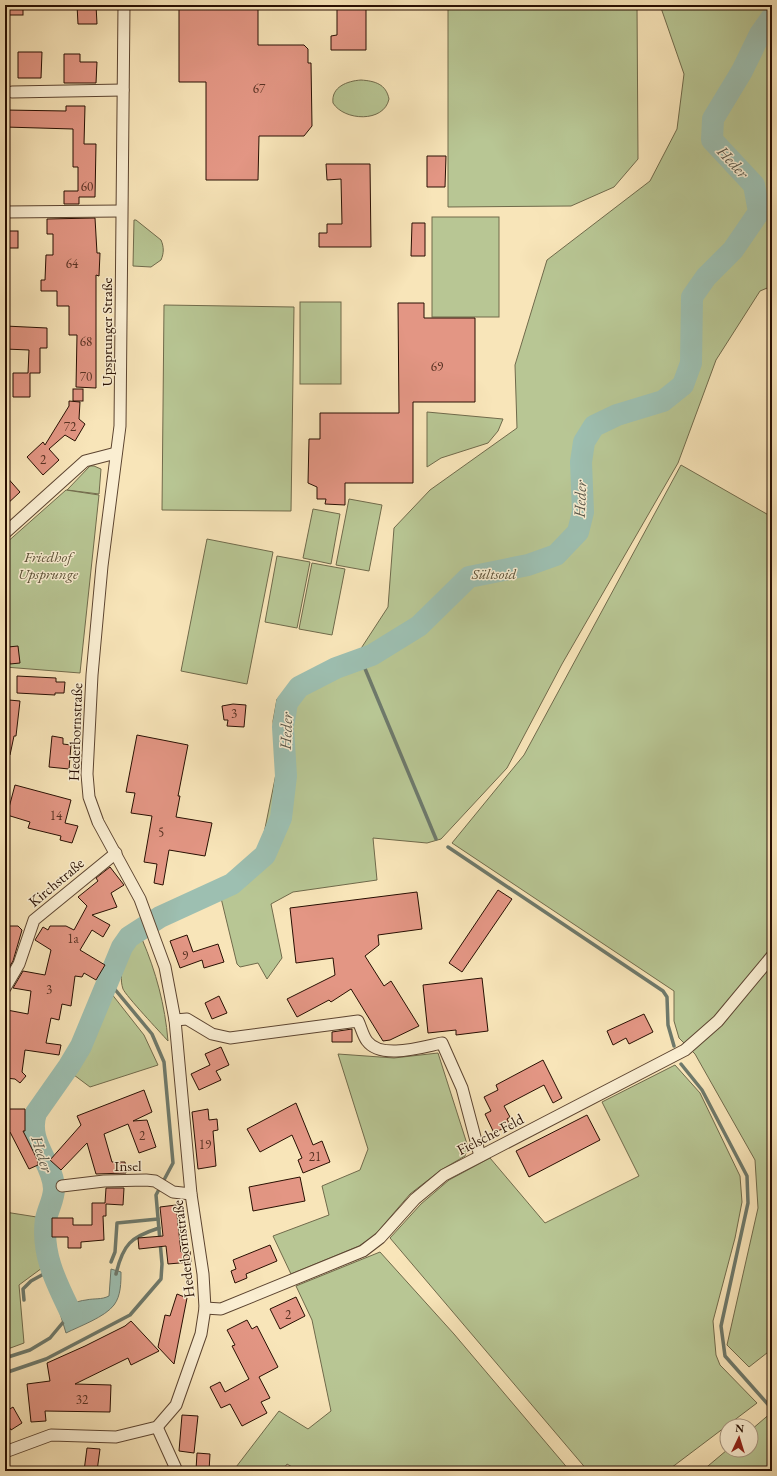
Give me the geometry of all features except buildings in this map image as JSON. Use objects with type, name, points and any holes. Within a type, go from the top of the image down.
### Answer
[{"type":"street","name":"Upsprunger Straße","points":[[116,453],[120,426],[124,5]]},
{"type":"street","points":[[12,92],[123,90]]},
{"type":"street","points":[[5,212],[121,211]]},
{"type":"street","points":[[5,533],[85,461],[116,453]]},
{"type":"street","name":"Hederbornstraße","points":[[116,453],[92,675],[87,774],[89,797],[98,822],[116,853],[144,910],[164,968],[175,1020],[192,1194],[204,1274],[205,1308],[201,1334],[176,1405],[157,1428]]},
{"type":"street","name":"Kirchstraße","points":[[5,986],[19,964],[34,920],[116,853]]},
{"type":"street","name":"Fielsche Feld","points":[[205,1308],[221,1309],[363,1251],[380,1238],[415,1199],[444,1175],[685,1050],[718,1021],[772,956]]},
{"type":"street","points":[[175,1020],[187,1019],[212,1034],[230,1038],[358,1021],[367,1041],[376,1048],[386,1051],[408,1050],[442,1043],[462,1088],[480,1156]]},
{"type":"street","name":"Insel","points":[[62,1186],[104,1180],[155,1181],[173,1192],[192,1194]]},
{"type":"street","points":[[5,1452],[51,1435],[116,1437],[157,1428],[177,1471]]},
{"type":"green space","points":[[448,5],[637,5],[638,159],[614,187],[571,206],[448,207]]},
{"type":"green space","name":"Sültsoid","points":[[660,5],[772,5],[772,286],[760,291],[716,360],[678,463],[562,664],[507,768],[441,839],[427,843],[373,838],[377,880],[293,892],[271,904],[282,958],[267,979],[258,963],[240,967],[237,964],[221,898],[237,892],[252,880],[237,888],[224,883],[260,853],[277,769],[273,721],[277,699],[298,677],[360,650],[388,607],[394,528],[430,490],[517,428],[515,365],[547,260],[650,181],[677,129],[684,74]]},
{"type":"green space","points":[[361,80],[379,84],[388,94],[389,99],[386,107],[372,116],[354,116],[338,109],[333,103],[333,97],[337,89],[345,83]]},
{"type":"green space","points":[[432,217],[499,217],[499,317],[432,317]]},
{"type":"green space","points":[[134,220],[161,240],[163,255],[161,260],[151,267],[133,266]]},
{"type":"green space","points":[[300,302],[341,302],[341,384],[300,384]]},
{"type":"green space","points":[[164,305],[294,307],[291,511],[162,510]]},
{"type":"green space","points":[[427,412],[503,419],[498,431],[488,443],[441,458],[427,467]]},
{"type":"green space","points":[[681,465],[772,517],[772,1349],[749,1367],[727,1345],[758,1208],[755,1160],[695,1054],[679,1038],[674,1021],[674,991],[452,843],[524,755]]},
{"type":"green space","points":[[90,466],[101,469],[99,494],[67,490]]},
{"type":"green space","name":"Friedhof Upsprunge","points":[[66,490],[99,495],[80,673],[5,667],[5,544]]},
{"type":"green space","points":[[349,499],[382,505],[369,571],[336,565]]},
{"type":"green space","points":[[313,509],[340,514],[331,564],[303,558]]},
{"type":"green space","points":[[207,539],[273,552],[247,684],[181,671]]},
{"type":"green space","points":[[277,556],[310,562],[297,628],[265,622]]},
{"type":"green space","points":[[312,563],[345,569],[332,635],[299,629]]},
{"type":"green space","points":[[142,939],[152,964],[159,989],[165,1015],[168,1041],[136,1006],[123,989],[121,975],[125,961],[132,948]]},
{"type":"green space","points":[[111,993],[144,1035],[158,1065],[90,1087],[70,1072],[86,1049],[104,1003]]},
{"type":"green space","points":[[438,1053],[468,1147],[465,1156],[441,1170],[410,1194],[374,1236],[359,1246],[291,1274],[273,1236],[329,1215],[322,1186],[360,1170],[368,1149],[338,1054],[394,1058]]},
{"type":"green space","points":[[675,1065],[700,1093],[740,1176],[742,1202],[735,1238],[713,1321],[716,1355],[720,1365],[757,1403],[737,1418],[719,1418],[719,1432],[667,1471],[588,1471],[390,1238],[421,1204],[449,1180],[490,1158],[545,1223],[639,1176],[602,1102]]},
{"type":"green space","points":[[5,1212],[43,1218],[42,1268],[19,1285],[24,1343],[5,1350]]},
{"type":"green space","points":[[380,1252],[454,1334],[570,1471],[299,1471],[287,1464],[282,1471],[233,1471],[279,1411],[308,1429],[331,1411],[312,1320],[296,1286]]},
{"type":"green space","points":[[772,1412],[772,1471],[702,1471],[719,1457],[719,1458],[759,1458],[759,1423]]},
{"type":"shaded area","points":[[111,1269],[121,1272],[121,1284],[114,1305],[99,1317],[66,1333],[59,1310],[79,1301],[109,1296]]},
{"type":"waterway","name":"Heder","points":[[72,1315],[56,1280],[48,1257],[45,1232],[46,1219],[54,1189],[50,1170],[37,1143],[34,1124],[36,1113],[81,1046],[122,947],[129,937],[160,917],[232,884],[265,855],[281,818],[286,776],[283,727],[287,703],[299,687],[336,668],[372,655],[419,626],[469,577],[528,565],[556,555],[578,532],[583,512],[581,462],[584,442],[594,426],[617,415],[663,401],[683,385],[691,363],[692,297],[706,277],[733,250],[759,212],[754,185],[712,140],[713,119],[742,71],[760,34],[772,17]]},
{"type":"waterway","points":[[361,659],[436,839]]},
{"type":"waterway","points":[[448,847],[663,991],[667,997],[668,1025],[674,1046]]},
{"type":"waterway","name":"Heder","points":[[5,1373],[46,1359],[130,1315],[161,1279],[162,1264],[156,1195],[173,1163],[164,1062],[152,1034],[108,981]]},
{"type":"waterway","points":[[681,1064],[702,1090],[747,1176],[748,1203],[721,1326],[725,1356],[772,1409]]},
{"type":"waterway","points":[[111,1262],[115,1252],[117,1223],[158,1219]]},
{"type":"waterway","name":"Heder","points":[[116,1274],[122,1255],[130,1243],[141,1235],[159,1228]]},
{"type":"waterway","points":[[24,1300],[23,1289],[31,1281],[51,1270]]},
{"type":"waterway","name":"Heder","points":[[5,1358],[30,1350],[50,1338],[65,1320]]}]
